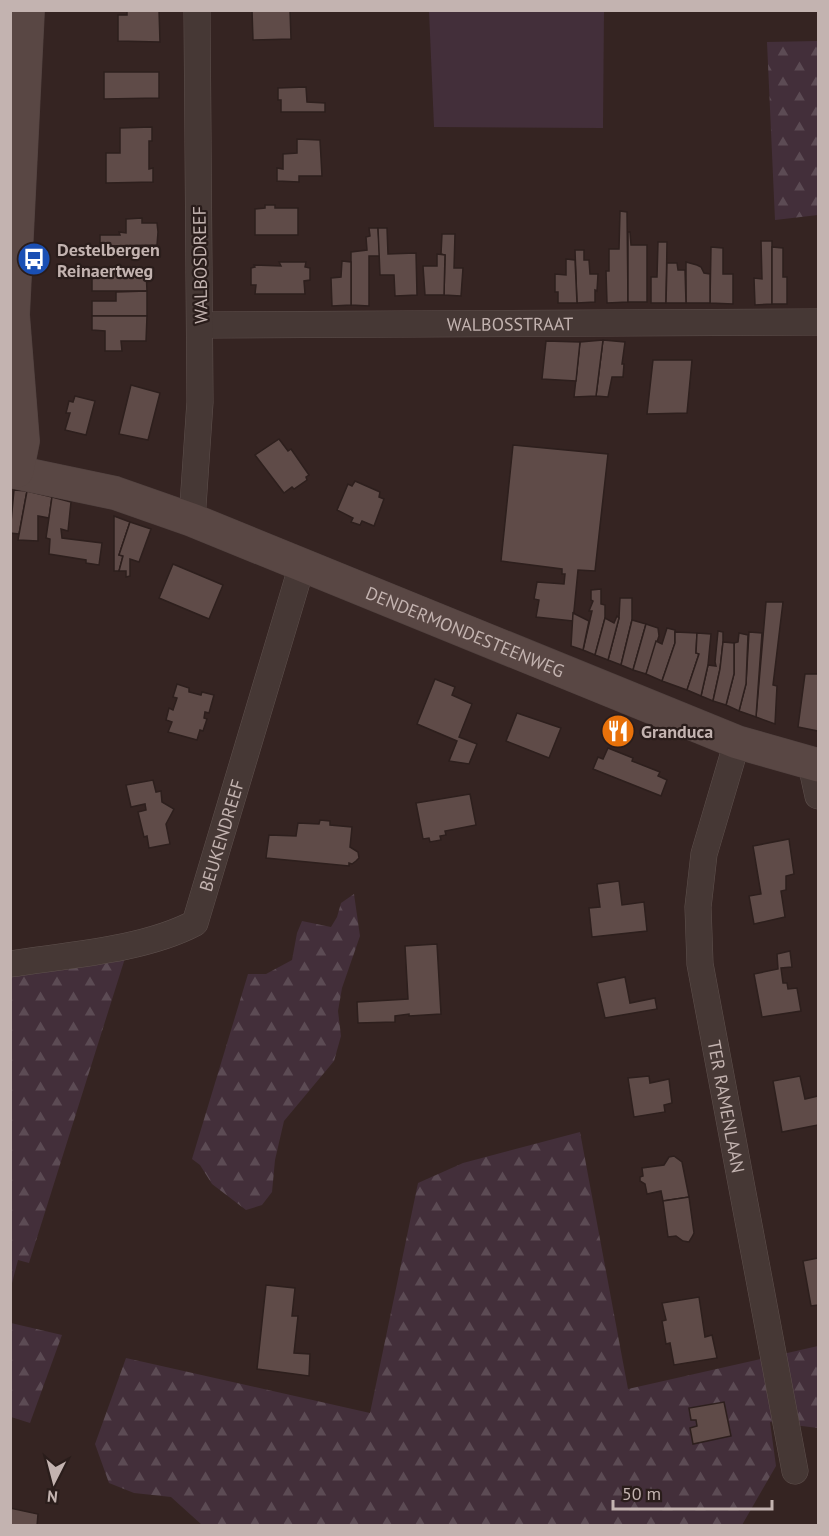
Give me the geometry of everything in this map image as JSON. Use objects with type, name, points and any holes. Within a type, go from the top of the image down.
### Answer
[{"type":"main road","points":[[15,462],[22,441],[22,418],[12,320],[18,43],[27,10]]},
{"type":"main road","name":"DENDERMONDESTEENWEG","points":[[15,462],[192,520],[737,742],[815,764]]},
{"type":"street","name":"WALBOSDREEF","points":[[192,520],[200,402],[201,325],[197,10]]},
{"type":"street","name":"WALBOSSTRAAT","points":[[201,325],[819,322]]},
{"type":"street","name":"BEUKENDREEF","points":[[10,964],[144,942],[180,930],[195,922],[302,564]]},
{"type":"street","name":"TER RAMENLAAN","points":[[737,742],[704,854],[698,907],[700,964],[795,1472]]},
{"type":"street","points":[[815,764],[819,796]]},
{"type":"green space","points":[[429,11],[604,11],[603,128],[434,127]]},
{"type":"green space","points":[[818,41],[818,215],[775,220],[767,42]]},
{"type":"green space","points":[[354,894],[360,936],[342,988],[338,1011],[341,1036],[334,1061],[284,1121],[275,1160],[272,1192],[262,1205],[246,1210],[212,1184],[200,1165],[192,1159],[248,974],[266,974],[292,960],[297,933],[302,921],[331,927],[341,903]]},
{"type":"green space","points":[[126,955],[29,1263],[18,1260],[11,1287],[11,974]]},
{"type":"green space","points":[[580,1132],[628,1389],[818,1346],[818,1428],[770,1422],[776,1466],[742,1525],[202,1525],[171,1497],[134,1493],[109,1483],[95,1444],[126,1358],[370,1413],[418,1183],[463,1163]]},
{"type":"green space","points":[[11,1323],[62,1335],[30,1423],[11,1417]]},
{"type":"building","points":[[127,10],[159,10],[160,42],[118,41],[118,15],[127,15]]},
{"type":"building","points":[[252,10],[290,10],[291,39],[253,40]]},
{"type":"building","points":[[104,72],[159,72],[159,98],[104,99]]},
{"type":"building","points":[[306,87],[307,102],[325,103],[325,112],[281,112],[278,88]]},
{"type":"building","points":[[152,127],[152,141],[149,141],[149,169],[153,168],[153,182],[106,183],[106,153],[120,153],[120,128]]},
{"type":"building","points":[[297,139],[320,140],[322,176],[299,176],[299,182],[277,181],[277,168],[283,169],[283,154],[297,153]]},
{"type":"building","points":[[265,205],[275,205],[275,208],[298,208],[298,235],[255,235],[255,209],[265,208]]},
{"type":"building","points":[[620,211],[627,212],[628,302],[607,303],[606,271],[609,271],[609,249],[619,249]]},
{"type":"building","points":[[142,218],[142,223],[157,223],[157,245],[106,246],[100,243],[100,235],[126,233],[126,219]]},
{"type":"building","points":[[369,228],[378,228],[380,256],[369,256],[369,306],[351,305],[351,252],[367,250],[366,237],[370,236]]},
{"type":"building","points":[[378,228],[387,228],[388,254],[416,253],[417,295],[395,296],[394,275],[380,275]]},
{"type":"building","points":[[628,232],[630,232],[631,245],[647,245],[647,302],[628,302]]},
{"type":"building","points":[[442,234],[455,234],[454,268],[463,268],[461,296],[444,295],[445,255],[441,254]]},
{"type":"building","points":[[761,241],[772,241],[772,304],[755,305],[754,278],[762,279]]},
{"type":"building","points":[[658,242],[667,242],[666,303],[651,303],[651,277],[657,277]]},
{"type":"building","points":[[711,247],[723,248],[723,274],[733,274],[733,304],[710,303]]},
{"type":"building","points":[[772,247],[783,248],[783,277],[787,277],[787,304],[772,304]]},
{"type":"building","points":[[575,250],[584,250],[584,260],[589,260],[590,274],[598,274],[595,302],[577,303]]},
{"type":"building","points":[[437,254],[445,255],[444,295],[425,295],[423,266],[437,266]]},
{"type":"building","points":[[566,259],[575,260],[577,303],[558,303],[558,292],[555,292],[555,274],[566,275]]},
{"type":"building","points":[[342,261],[351,262],[351,305],[332,306],[331,278],[341,277]]},
{"type":"building","points":[[279,262],[306,262],[305,267],[310,268],[310,280],[304,281],[305,294],[255,294],[256,285],[251,285],[251,268],[255,267],[254,265],[281,266]]},
{"type":"building","points":[[686,262],[701,267],[704,273],[710,274],[710,303],[686,303]]},
{"type":"building","points":[[667,263],[677,263],[678,270],[685,270],[686,303],[666,303]]},
{"type":"building","points":[[92,271],[146,271],[147,291],[92,291]]},
{"type":"building","points":[[147,291],[147,316],[92,316],[92,301],[116,301],[116,292]]},
{"type":"building","points":[[92,316],[147,316],[146,341],[121,341],[122,351],[105,351],[105,331],[92,330]]},
{"type":"building","points":[[603,340],[625,342],[623,377],[612,377],[608,397],[596,396]]},
{"type":"building","points":[[603,340],[596,396],[574,397],[580,342]]},
{"type":"building","points":[[546,341],[580,342],[576,381],[542,379]]},
{"type":"building","points":[[653,360],[692,360],[687,413],[647,414]]},
{"type":"building","points":[[131,385],[160,393],[148,440],[119,434]]},
{"type":"building","points":[[75,396],[95,401],[86,435],[65,430],[70,413],[66,413],[69,401],[73,402]]},
{"type":"building","points":[[279,439],[288,451],[291,449],[309,475],[306,477],[307,480],[284,493],[255,455]]},
{"type":"building","points":[[513,445],[608,454],[595,571],[578,570],[573,621],[536,617],[539,600],[534,599],[537,582],[564,584],[565,574],[562,574],[562,569],[501,561]]},
{"type":"building","points":[[355,481],[380,492],[379,497],[384,499],[374,526],[362,521],[360,525],[351,522],[353,518],[337,510],[348,484],[352,486]]},
{"type":"building","points":[[14,490],[27,491],[19,534],[10,533]]},
{"type":"building","points":[[27,491],[52,497],[49,518],[38,516],[38,541],[18,540]]},
{"type":"building","points":[[52,497],[71,502],[68,531],[61,529],[62,538],[102,543],[99,565],[86,563],[86,560],[49,554],[50,539],[46,538]]},
{"type":"building","points":[[114,516],[130,522],[119,555],[123,556],[119,571],[114,571]]},
{"type":"building","points":[[130,522],[151,529],[139,562],[130,559],[130,576],[126,577],[126,571],[119,571],[123,556],[119,555]]},
{"type":"building","points":[[173,564],[223,585],[209,619],[159,598]]},
{"type":"building","points":[[601,589],[601,604],[605,605],[605,618],[595,655],[583,650],[592,611],[589,611],[593,601],[591,590]]},
{"type":"building","points":[[620,598],[632,598],[632,620],[621,665],[608,660],[619,618]]},
{"type":"building","points":[[766,602],[783,602],[773,685],[777,686],[775,724],[756,717]]},
{"type":"building","points":[[573,613],[589,621],[583,650],[571,646]]},
{"type":"building","points":[[617,616],[619,618],[608,660],[595,655],[605,618],[614,623]]},
{"type":"building","points":[[632,620],[646,624],[633,670],[621,665]]},
{"type":"building","points":[[646,624],[658,628],[659,636],[646,674],[633,670]]},
{"type":"building","points":[[667,628],[675,630],[675,643],[662,681],[646,674],[656,641],[662,644]]},
{"type":"building","points":[[718,631],[723,632],[723,642],[713,701],[701,696],[708,665],[716,666]]},
{"type":"building","points":[[675,632],[697,633],[696,653],[699,654],[687,690],[662,681],[675,643]]},
{"type":"building","points":[[749,632],[762,633],[756,717],[739,711],[746,684]]},
{"type":"building","points":[[697,633],[711,634],[708,665],[701,696],[687,690],[699,654],[696,653]]},
{"type":"building","points":[[739,633],[748,635],[746,684],[739,711],[726,705],[734,674],[734,643],[738,642]]},
{"type":"building","points":[[723,642],[734,643],[734,674],[726,705],[713,701]]},
{"type":"building","points":[[805,674],[818,674],[818,731],[798,727]]},
{"type":"building","points":[[435,679],[455,687],[452,695],[472,704],[459,737],[477,744],[469,764],[449,761],[457,741],[417,724]]},
{"type":"building","points":[[177,684],[189,688],[189,692],[214,695],[209,713],[205,712],[204,718],[207,719],[203,731],[200,730],[197,740],[168,732],[172,722],[166,720],[169,708],[173,710],[177,698],[173,697]]},
{"type":"building","points":[[517,713],[561,728],[549,758],[506,741]]},
{"type":"building","points":[[608,748],[660,772],[658,776],[667,780],[661,796],[593,769],[598,757],[603,759]]},
{"type":"building","points":[[153,780],[156,792],[161,791],[162,802],[174,809],[166,824],[170,844],[149,848],[138,812],[146,810],[145,804],[131,807],[126,785]]},
{"type":"building","points":[[470,794],[476,825],[445,831],[446,835],[440,836],[441,840],[430,842],[429,838],[423,839],[416,803]]},
{"type":"building","points":[[320,820],[330,821],[330,825],[352,827],[350,847],[358,852],[359,858],[356,861],[349,863],[349,866],[266,858],[269,835],[296,836],[298,823],[319,824]]},
{"type":"building","points":[[789,839],[794,874],[786,876],[786,890],[781,891],[785,917],[754,924],[749,896],[761,894],[753,846]]},
{"type":"building","points":[[619,881],[622,905],[644,902],[647,931],[592,937],[589,908],[600,907],[597,884]]},
{"type":"building","points":[[437,944],[441,1014],[409,1016],[409,1014],[395,1016],[395,1022],[358,1023],[357,1002],[408,999],[405,946]]},
{"type":"building","points":[[790,951],[792,967],[781,968],[783,983],[787,983],[788,989],[797,988],[801,1011],[762,1017],[754,974],[778,969],[777,954]]},
{"type":"building","points":[[625,977],[630,1003],[655,998],[657,1009],[605,1018],[597,983]]},
{"type":"building","points":[[649,1076],[650,1083],[669,1079],[672,1103],[664,1105],[665,1112],[634,1117],[628,1078]]},
{"type":"building","points":[[800,1076],[805,1099],[818,1096],[818,1125],[782,1132],[773,1081]]},
{"type":"building","points":[[674,1156],[682,1162],[689,1197],[663,1201],[661,1191],[647,1194],[645,1184],[640,1181],[640,1177],[643,1176],[642,1168],[664,1165],[669,1157]]},
{"type":"building","points":[[689,1197],[694,1233],[692,1237],[689,1242],[676,1236],[668,1237],[663,1201]]},
{"type":"building","points":[[818,1258],[818,1305],[811,1306],[803,1261]]},
{"type":"building","points":[[266,1285],[295,1288],[292,1316],[298,1316],[294,1353],[310,1354],[309,1376],[257,1369]]},
{"type":"building","points":[[699,1297],[705,1337],[712,1335],[717,1358],[674,1365],[670,1343],[666,1344],[662,1321],[666,1320],[662,1303]]},
{"type":"building","points":[[724,1402],[731,1436],[693,1444],[690,1428],[697,1426],[696,1420],[691,1420],[689,1408]]},
{"type":"building","points":[[10,1508],[38,1514],[37,1526],[10,1526]]},
{"type":"place","name":"Destelbergen Reinaertweg","points":[[34,259]]},
{"type":"place","name":"Granduca","points":[[618,731]]}]
